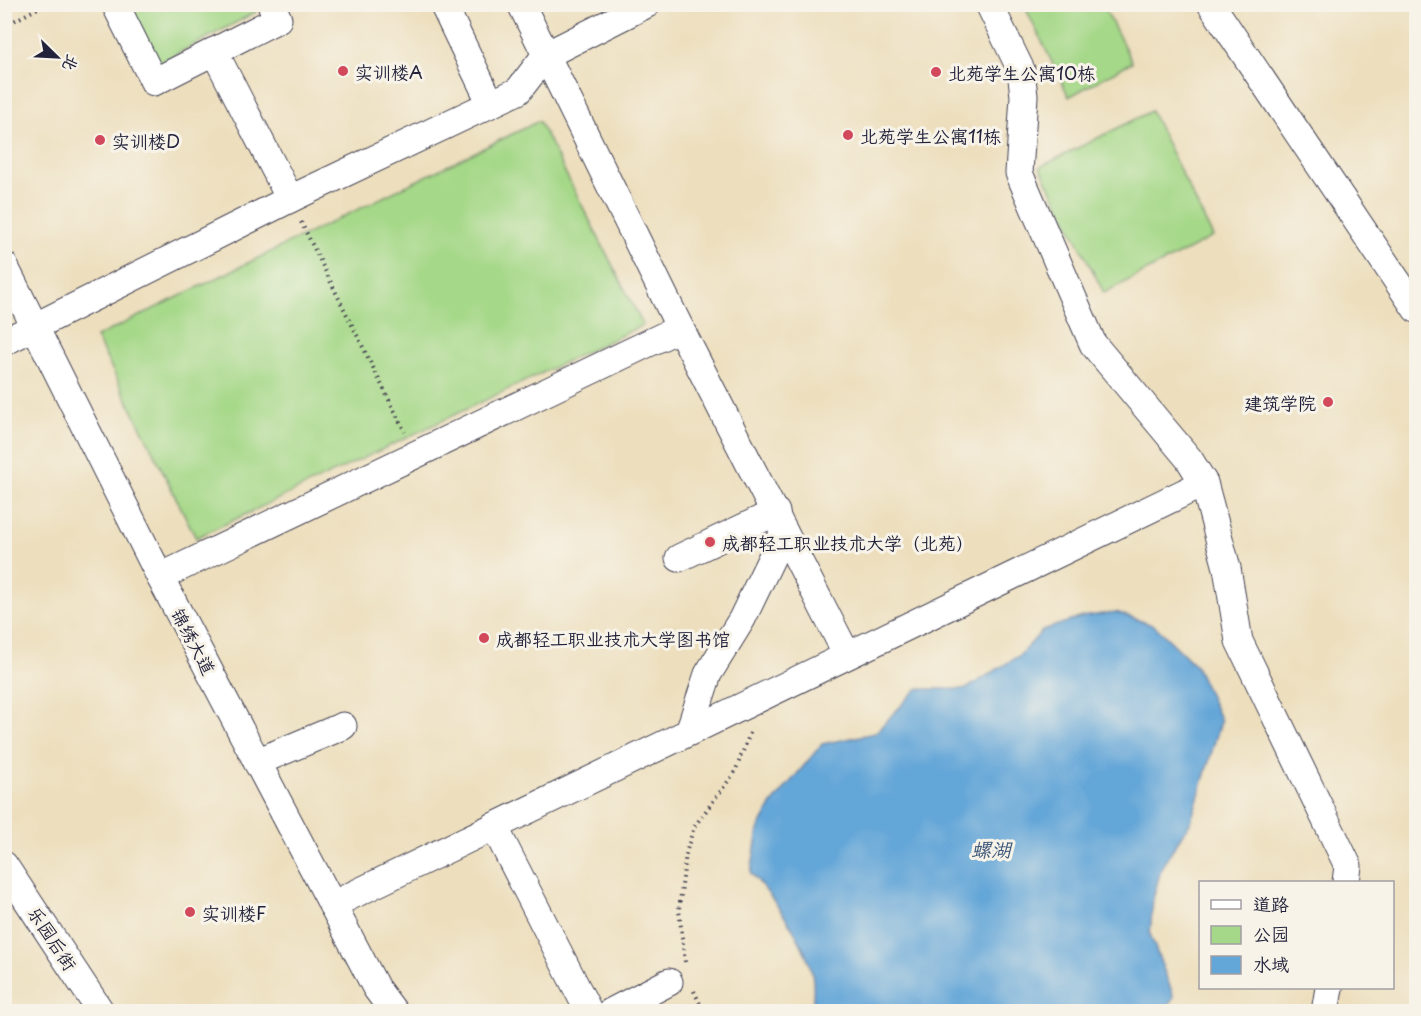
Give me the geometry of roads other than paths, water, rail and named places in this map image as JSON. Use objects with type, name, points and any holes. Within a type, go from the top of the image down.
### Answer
[{"type":"street","points":[[115,4],[154,82],[278,19],[271,4]]},
{"type":"street","points":[[443,4],[491,104]]},
{"type":"street","points":[[521,4],[680,328],[847,655]]},
{"type":"street","points":[[4,342],[290,199],[518,91],[546,55],[647,4]]},
{"type":"street","points":[[989,4],[1021,70],[1024,96],[1018,173],[1093,344],[1189,459],[1204,483],[1227,568],[1239,641],[1348,866],[1346,881]]},
{"type":"street","points":[[1211,4],[1416,309]]},
{"type":"street","points":[[214,51],[290,199]]},
{"type":"street","name":"锦绣大道","points":[[4,265],[160,577],[376,988],[394,1011]]},
{"type":"street","points":[[160,577],[680,328]]},
{"type":"street","points":[[332,905],[1204,483]]},
{"type":"street","points":[[679,558],[780,522]]},
{"type":"street","points":[[689,732],[708,674],[742,619],[780,522]]},
{"type":"street","points":[[257,762],[343,726]]},
{"type":"street","points":[[494,826],[589,1011]]},
{"type":"street","name":"乐园后街","points":[[4,865],[101,1011]]},
{"type":"street","points":[[611,1011],[682,977]]},
{"type":"street","points":[[1325,1011],[1329,989]]},
{"type":"water","name":"螺湖","points":[[1116,612],[1155,626],[1196,666],[1221,721],[1191,821],[1162,866],[1153,899],[1150,934],[1174,997],[1165,1011],[813,1011],[813,978],[803,947],[778,907],[751,873],[758,830],[772,804],[822,744],[875,733],[917,689],[966,689],[1020,655],[1043,630],[1082,617]]},
{"type":"place","name":"实训楼A","points":[[343,71]]},
{"type":"place","name":"北苑学生公寓10栋","points":[[936,72]]},
{"type":"place","name":"北苑学生公寓11栋","points":[[848,135]]},
{"type":"place","name":"实训楼D","points":[[100,140]]},
{"type":"place","name":"建筑学院","points":[[1328,402]]},
{"type":"place","name":"成都轻工职业技术大学（北苑）","points":[[710,542]]},
{"type":"place","name":"成都轻工职业技术大学图书馆","points":[[484,638]]},
{"type":"place","name":"实训楼F","points":[[190,912]]}]
